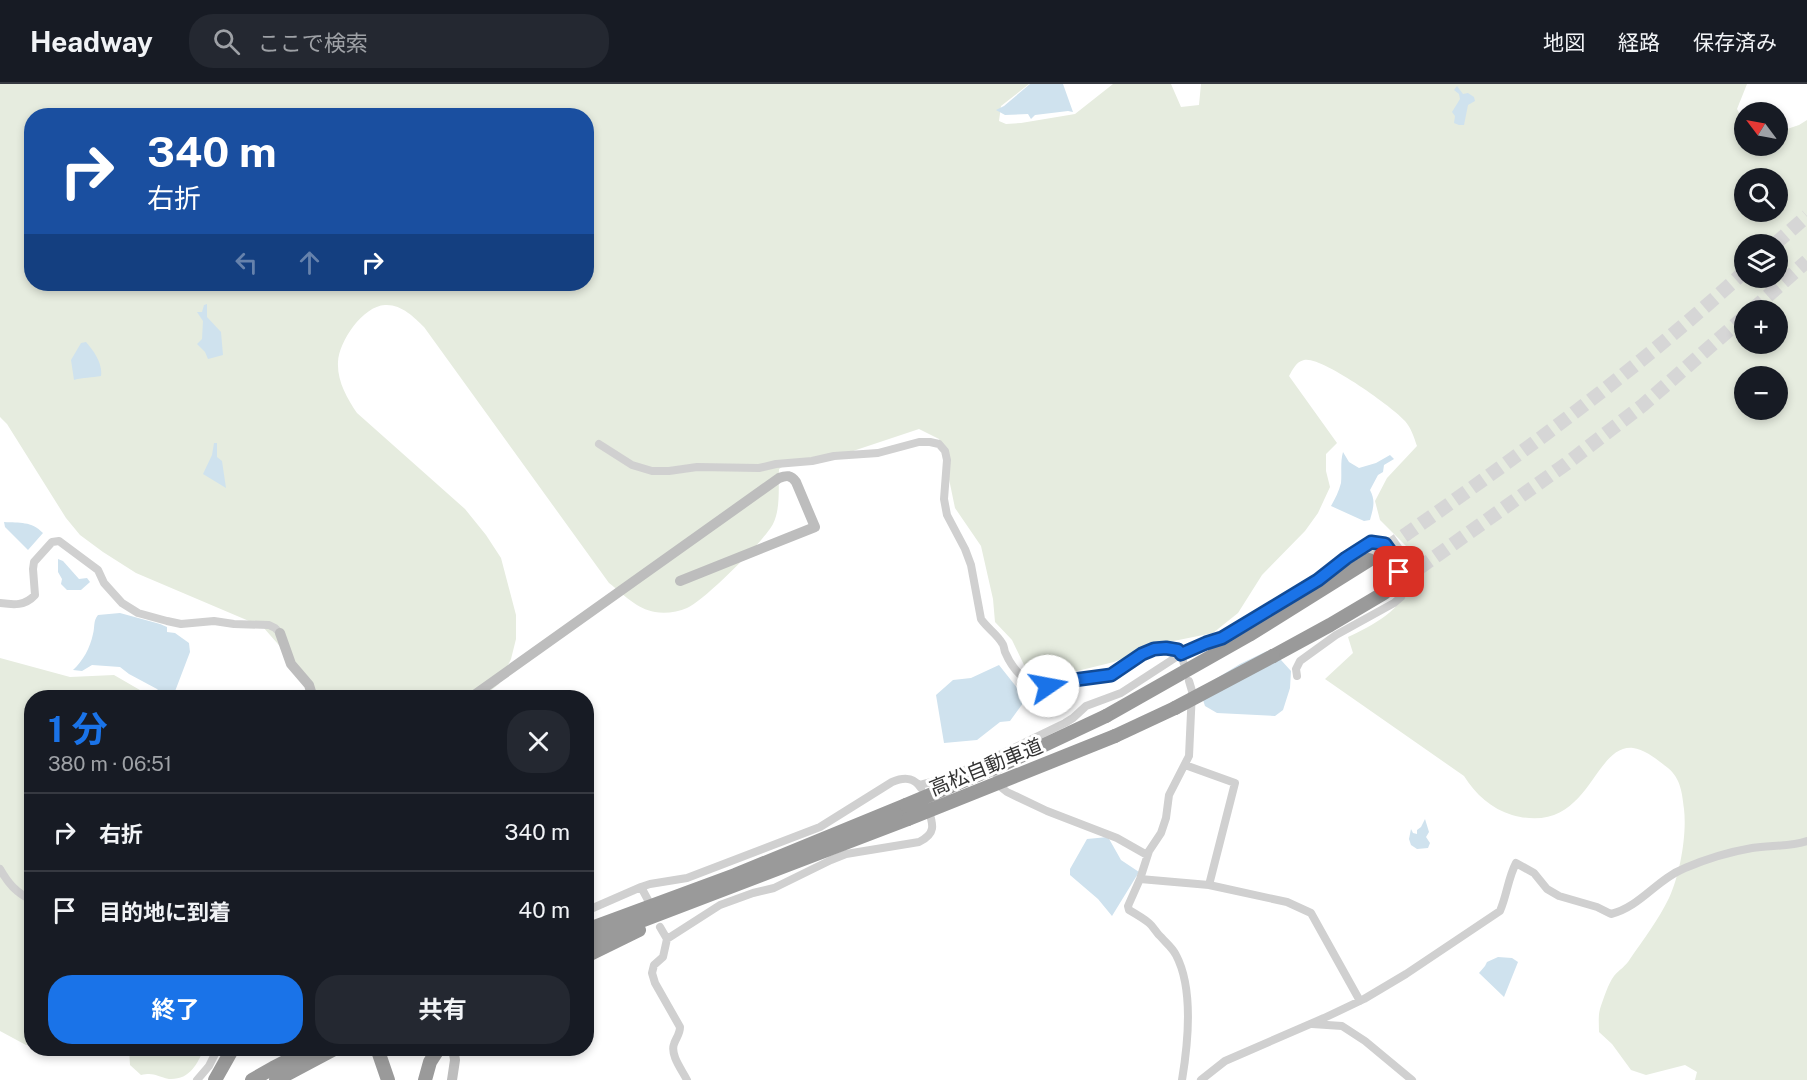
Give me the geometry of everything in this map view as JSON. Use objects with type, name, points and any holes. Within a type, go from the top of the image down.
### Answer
[{"type":"highway","name":"高松自動車道","points":[[595,937],[737,886],[831,847],[1106,716],[1249,635],[1369,560]]},
{"type":"highway","name":"高松自動車道","points":[[634,923],[735,875],[1115,736],[1175,708],[1273,656],[1384,593]]},
{"type":"highway","points":[[595,937],[634,923]]},
{"type":"highway","points":[[215,1080],[228,1056]]},
{"type":"highway","points":[[252,1080],[296,1056]]},
{"type":"highway","points":[[276,1080],[321,1056]]},
{"type":"highway","points":[[380,1056],[388,1080]]},
{"type":"highway","points":[[386,1056],[394,1080]]},
{"type":"highway","points":[[425,1080],[434,1056]]},
{"type":"street","points":[[599,444],[632,465],[651,471],[697,467],[759,468],[834,456],[878,453],[919,442],[939,444],[945,451],[947,460],[944,499],[946,515],[965,549],[971,566],[981,619],[1002,642],[1012,667],[1023,677],[1035,684],[1048,686],[1066,681],[1111,675],[1142,654],[1154,649],[1166,648],[1178,650],[1184,664]]},
{"type":"street","points":[[481,690],[779,478],[792,477],[815,528],[680,581]]},
{"type":"street","points":[[0,603],[29,602],[35,595],[34,562],[52,542],[59,541],[98,570],[104,583],[122,603],[138,613],[182,624],[214,621],[269,625],[275,628],[280,633],[291,664],[311,690]]},
{"type":"street","points":[[920,785],[938,781],[1065,723],[1086,706],[1121,693],[1181,654],[1222,638],[1238,629],[1318,580],[1371,542],[1385,544],[1393,555],[1404,589],[1401,597],[1336,635],[1300,661],[1296,669],[1297,676]]},
{"type":"street","points":[[1182,1080],[1187,1048],[1186,995],[1177,955],[1150,923],[1129,910],[1128,906],[1140,879],[1147,855],[1161,833],[1166,818],[1169,795],[1176,778],[1185,765],[1191,745],[1192,691],[1189,681]]},
{"type":"street","points":[[990,758],[1002,788],[1007,792],[1047,811],[1117,838],[1147,855]]},
{"type":"street","points":[[1185,765],[1235,783],[1209,885]]},
{"type":"street","points":[[594,908],[641,887],[687,878],[820,827],[902,778],[912,779],[920,785],[932,821],[932,829],[928,837],[919,842],[846,855],[831,860],[780,885],[720,904],[667,939]]},
{"type":"street","points":[[1201,1080],[1225,1061],[1324,1018],[1406,974],[1500,911],[1510,874],[1516,863],[1534,873],[1547,889],[1559,896],[1597,907],[1611,914],[1623,911],[1632,905],[1669,875],[1711,858],[1752,848],[1807,841]]},
{"type":"street","points":[[0,869],[7,882],[24,896]]},
{"type":"street","points":[[1140,879],[1163,876],[1209,885],[1287,902],[1311,913],[1360,1000]]},
{"type":"street","points":[[641,887],[648,900]]},
{"type":"street","points":[[660,927],[667,939],[663,957],[654,965],[652,973],[680,1027],[680,1034],[672,1052],[687,1080]]},
{"type":"street","points":[[1308,1024],[1342,1026],[1365,1041],[1412,1080]]},
{"type":"street","points":[[197,1080],[214,1056]]},
{"type":"street","points":[[452,1080],[454,1056]]},
{"type":"shaded area","points":[[0,84],[1029,84],[1001,106],[999,121],[1006,124],[1075,114],[1113,84],[1171,84],[1181,107],[1199,105],[1201,84],[1747,84],[1740,102],[1734,102],[1734,156],[1788,156],[1788,129],[1807,120],[1807,1080],[1695,1080],[1697,1072],[1685,1065],[1646,1075],[1631,1070],[1612,1044],[1599,1032],[1599,1012],[1610,983],[1656,922],[1669,898],[1676,878],[1682,854],[1685,819],[1678,782],[1668,768],[1638,749],[1619,751],[1608,760],[1574,802],[1558,813],[1538,818],[1512,815],[1491,805],[1473,789],[1464,776],[1325,679],[1353,653],[1348,637],[1386,616],[1394,609],[1406,591],[1409,581],[1408,548],[1380,520],[1375,501],[1387,478],[1417,446],[1409,427],[1398,414],[1356,383],[1325,365],[1304,360],[1295,366],[1289,376],[1337,443],[1326,454],[1326,471],[1330,487],[1318,513],[1305,531],[1262,575],[1238,613],[1213,633],[1154,645],[1114,662],[1073,672],[1040,675],[1025,667],[1012,640],[995,622],[993,599],[981,546],[955,508],[939,439],[919,429],[844,454],[788,463],[779,469],[778,504],[773,524],[759,543],[720,583],[695,603],[676,612],[655,612],[636,604],[609,583],[424,327],[407,312],[391,305],[369,311],[354,326],[339,354],[339,376],[343,389],[357,413],[465,509],[501,558],[516,615],[516,639],[511,659],[499,684],[491,690],[314,690],[313,684],[263,627],[136,573],[80,535],[66,518],[7,424],[0,417]]},
{"type":"shaded area","points":[[0,658],[70,677],[114,675],[140,690],[24,690],[24,1044],[0,1031]]},
{"type":"shaded area","points":[[129,1056],[200,1056],[192,1070],[176,1079],[152,1074],[141,1075],[130,1065]]},
{"type":"water","points":[[1030,84],[1063,84],[1073,112],[1035,115],[1031,119],[1028,114],[1005,115],[996,110]]},
{"type":"water","points":[[1457,86],[1463,94],[1468,93],[1474,97],[1475,101],[1468,105],[1464,125],[1454,123],[1455,116],[1452,112],[1460,99],[1459,94],[1454,90]]},
{"type":"water","points":[[207,304],[207,317],[221,332],[223,355],[208,359],[197,344],[202,339],[203,321],[197,312],[202,312],[204,305]]},
{"type":"water","points":[[86,342],[99,362],[101,376],[74,380],[71,360],[81,343]]},
{"type":"water","points":[[214,443],[217,443],[217,457],[222,461],[226,488],[203,474],[212,455]]},
{"type":"water","points":[[1343,452],[1349,462],[1359,468],[1376,463],[1390,455],[1394,459],[1384,465],[1383,472],[1378,475],[1370,490],[1373,509],[1370,520],[1364,521],[1331,506],[1341,483]]},
{"type":"water","points":[[4,522],[30,525],[43,533],[28,550],[5,527]]},
{"type":"water","points":[[58,559],[63,561],[79,579],[87,578],[90,582],[81,590],[67,590],[61,584]]},
{"type":"water","points":[[120,613],[160,624],[167,627],[167,632],[175,633],[189,643],[190,652],[176,690],[158,690],[120,667],[92,665],[82,671],[73,670],[88,649],[98,615]]},
{"type":"water","points":[[1267,651],[1281,660],[1291,671],[1290,688],[1283,710],[1275,716],[1217,713],[1205,706],[1204,686]]},
{"type":"water","points":[[999,665],[1026,699],[1010,721],[1000,722],[977,740],[944,743],[936,695],[953,680],[971,678]]},
{"type":"water","points":[[1425,819],[1429,832],[1426,837],[1430,843],[1428,848],[1417,849],[1411,845],[1409,839],[1411,829],[1417,834],[1417,830]]},
{"type":"water","points":[[1108,837],[1121,860],[1139,872],[1112,916],[1098,899],[1070,875],[1070,869],[1087,839]]},
{"type":"water","points":[[1498,957],[1512,958],[1518,962],[1504,997],[1479,973],[1487,962]]},
{"type":"tunnel","points":[[1786,234],[1807,216]]},
{"type":"tunnel","points":[[1763,300],[1807,261]]},
{"type":"tunnel","points":[[1369,560],[1514,458],[1654,349],[1734,281]]},
{"type":"tunnel","points":[[1384,593],[1566,464],[1643,405],[1734,326]]},
{"type":"route","points":[[1048,686],[1066,681],[1111,675],[1142,654],[1154,649],[1178,650],[1181,654],[1222,638],[1318,580],[1371,542],[1385,544],[1393,555],[1399,572]]}]
